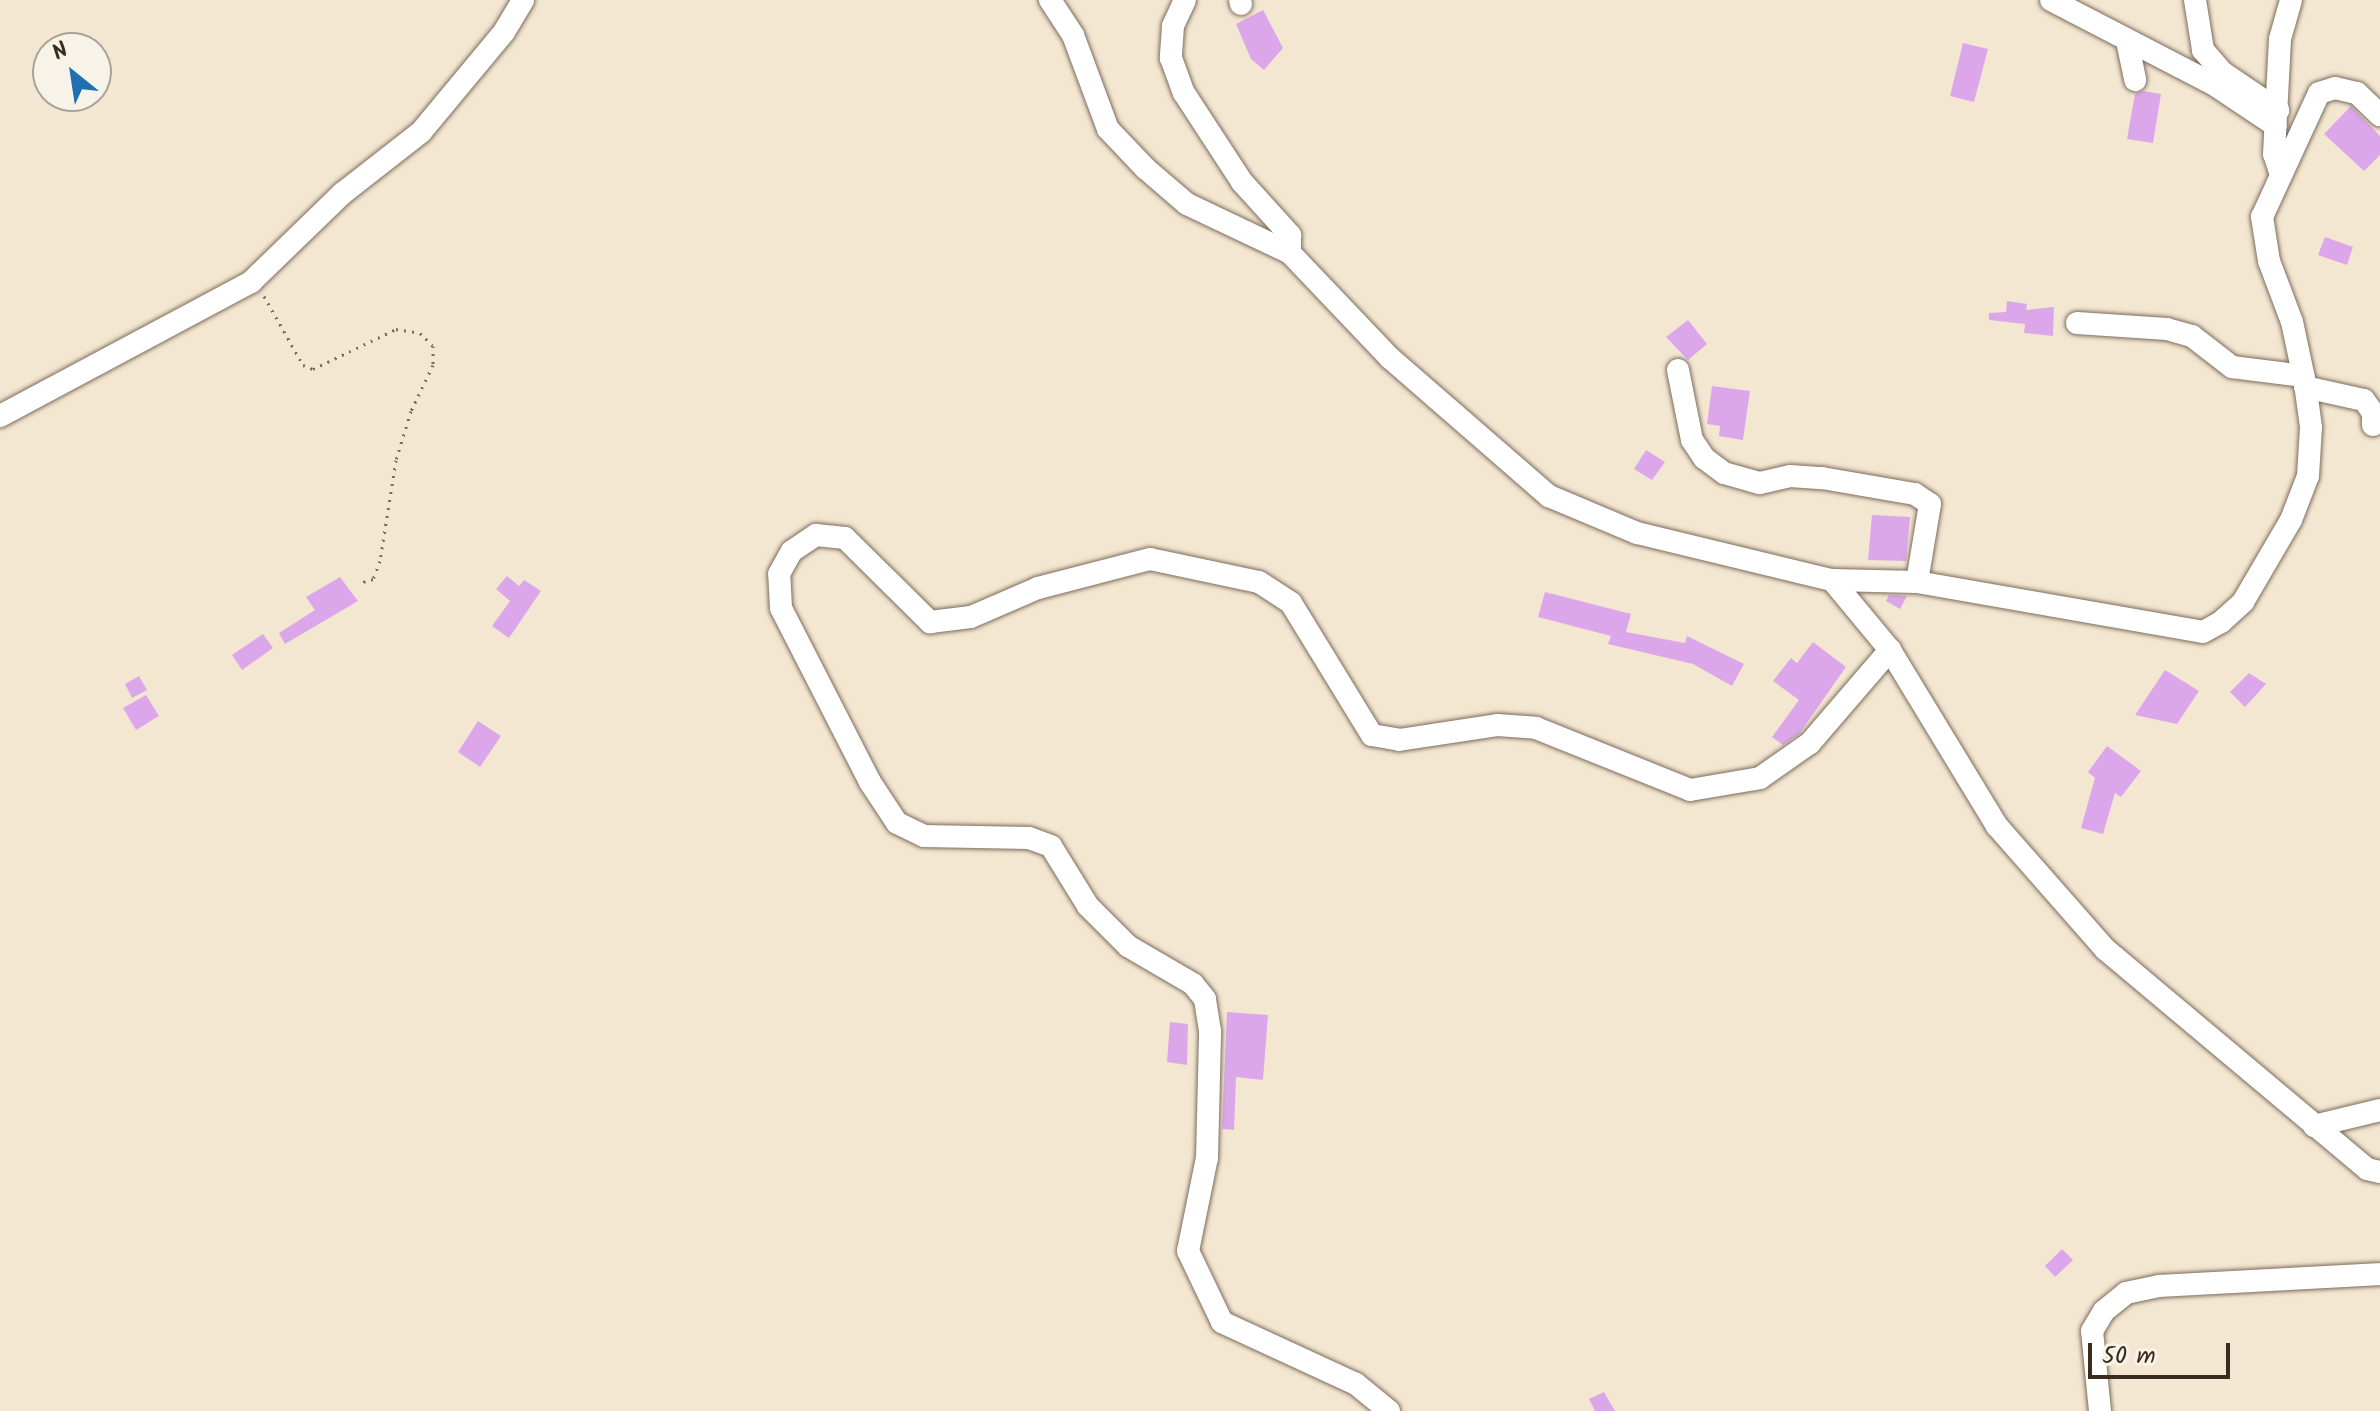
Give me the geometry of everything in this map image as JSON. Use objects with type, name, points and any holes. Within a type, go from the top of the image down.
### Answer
[{"type":"street","points":[[0,416],[251,282],[343,193],[421,132],[504,32],[523,0]]},
{"type":"street","points":[[1050,0],[1073,35],[1108,129],[1145,168],[1187,204],[1290,253],[1390,358],[1549,496],[1637,533],[1832,580],[1917,582],[2203,632],[2243,602],[2291,520],[2308,476],[2311,427],[2304,382],[2292,322],[2269,261],[2262,217],[2280,172],[2319,93],[2335,88],[2357,93],[2380,115]]},
{"type":"street","points":[[1185,0],[1173,26],[1171,58],[1184,93],[1242,182],[1290,235],[1290,253]]},
{"type":"street","points":[[2051,0],[2277,118]]},
{"type":"street","points":[[2195,0],[2203,50],[2222,72],[2277,118]]},
{"type":"street","points":[[2280,172],[2274,154],[2280,39],[2291,0]]},
{"type":"street","points":[[2127,41],[2135,80]]},
{"type":"street","points":[[2077,323],[2167,329],[2192,336],[2232,367],[2304,382],[2364,400],[2373,413],[2373,425]]},
{"type":"street","points":[[1678,370],[1692,440],[1704,458],[1724,473],[1760,483],[1790,476],[1822,478],[1915,494],[1930,504],[1917,582]]},
{"type":"street","points":[[1389,1411],[1356,1384],[1222,1322],[1188,1251],[1207,1158],[1210,1031],[1205,999],[1193,984],[1128,946],[1088,906],[1051,846],[1029,838],[924,836],[897,823],[870,782],[781,608],[779,574],[792,551],[816,535],[845,538],[930,622],[971,617],[1038,588],[1150,559],[1259,582],[1291,603],[1372,735],[1399,740],[1497,725],[1536,728],[1690,790],[1760,778],[1810,743],[1890,650]]},
{"type":"street","points":[[1832,580],[1890,650],[1997,826],[2105,949],[2367,1169],[2380,1172]]},
{"type":"street","points":[[2314,1126],[2380,1110]]},
{"type":"street","points":[[2100,1411],[2092,1331],[2104,1311],[2126,1293],[2160,1286],[2380,1274]]},
{"type":"path","points":[[251,282],[263,294],[272,318],[303,365],[313,369],[396,329],[420,333],[433,346],[433,365],[411,411],[396,460],[380,561],[373,579],[359,583]]},
{"type":"building","points":[[1263,10],[1283,48],[1264,70],[1251,59],[1236,24]]},
{"type":"building","points":[[1963,43],[1988,49],[1974,102],[1950,96]]},
{"type":"building","points":[[2143,91],[2161,94],[2153,143],[2127,139],[2135,94]]},
{"type":"building","points":[[2351,106],[2380,136],[2380,155],[2364,171],[2324,134]]},
{"type":"building","points":[[2325,237],[2353,247],[2347,265],[2318,255]]},
{"type":"building","points":[[2007,301],[2027,304],[2026,310],[2054,307],[2053,336],[2024,333],[2025,324],[1989,320],[1989,313],[2006,312]]},
{"type":"building","points":[[1688,320],[1707,344],[1688,360],[1666,337]]},
{"type":"building","points":[[1712,386],[1750,391],[1743,440],[1719,436],[1720,426],[1707,424]]},
{"type":"building","points":[[1646,450],[1665,462],[1652,480],[1634,469]]},
{"type":"building","points":[[1872,515],[1910,517],[1906,561],[1868,560]]},
{"type":"building","points":[[507,576],[519,586],[524,580],[541,591],[509,638],[492,626],[510,601],[496,589]]},
{"type":"building","points":[[340,577],[358,601],[285,644],[279,633],[315,610],[306,597]]},
{"type":"building","points":[[1545,592],[1631,614],[1626,632],[1685,643],[1687,636],[1744,664],[1732,686],[1693,664],[1608,644],[1611,636],[1538,617]]},
{"type":"building","points":[[1889,595],[1907,596],[1900,609],[1886,601]]},
{"type":"building","points":[[263,634],[273,648],[242,670],[232,655]]},
{"type":"building","points":[[1813,642],[1846,667],[1799,734],[1783,745],[1772,737],[1799,700],[1773,681],[1791,658],[1797,663]]},
{"type":"building","points":[[2165,670],[2199,691],[2177,724],[2135,715]]},
{"type":"building","points":[[2249,673],[2266,684],[2245,707],[2230,692]]},
{"type":"building","points":[[139,676],[147,690],[132,698],[125,684]]},
{"type":"building","points":[[146,695],[159,716],[136,730],[123,708]]},
{"type":"building","points":[[478,721],[501,736],[480,767],[458,752]]},
{"type":"building","points":[[2107,746],[2141,771],[2121,797],[2115,793],[2103,834],[2081,828],[2095,778],[2088,772]]},
{"type":"building","points":[[1227,1012],[1268,1015],[1263,1080],[1236,1077],[1234,1130],[1222,1129]]},
{"type":"building","points":[[1170,1022],[1188,1024],[1187,1065],[1167,1062]]},
{"type":"building","points":[[2062,1249],[2073,1260],[2055,1277],[2045,1266]]},
{"type":"building","points":[[1604,1392],[1615,1411],[1595,1411],[1589,1399]]}]
